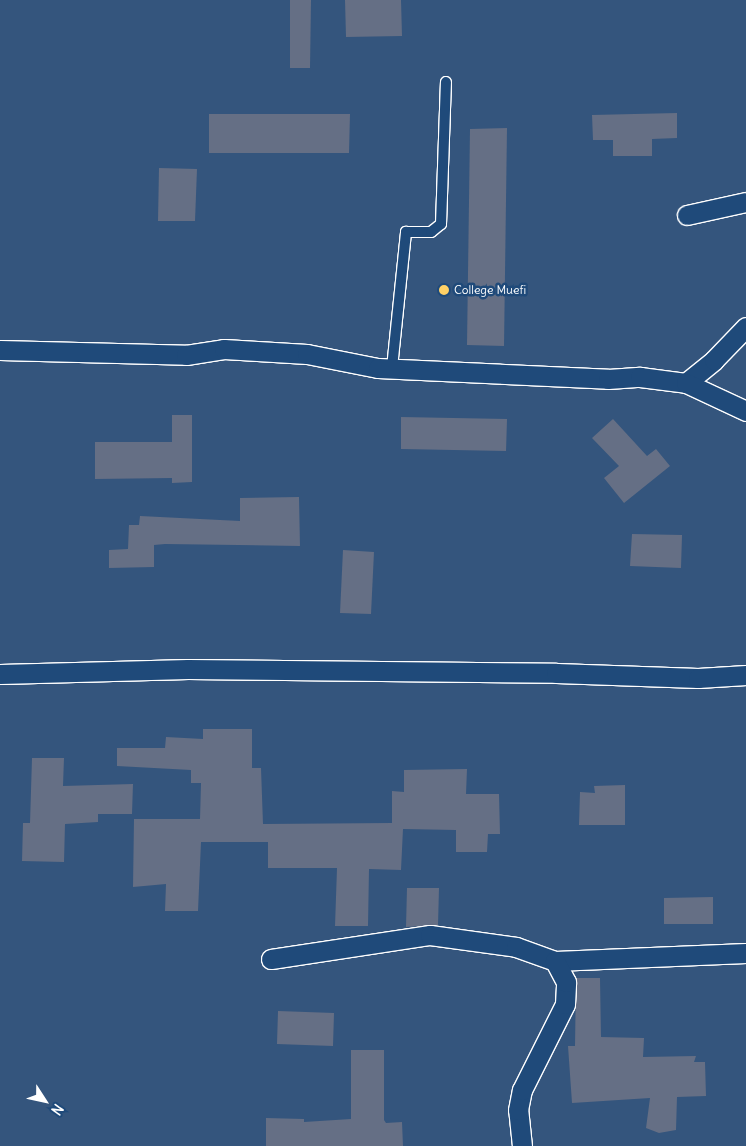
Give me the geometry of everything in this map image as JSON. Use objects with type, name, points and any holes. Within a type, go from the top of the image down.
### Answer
[{"type":"street","points":[[687,215],[746,202]]},
{"type":"street","points":[[686,383],[714,360],[746,326]]},
{"type":"street","points":[[0,350],[186,355],[224,349],[308,354],[348,364],[392,368],[608,379],[640,377],[686,383],[746,411]]},
{"type":"street","points":[[0,674],[197,669],[698,678],[746,675]]},
{"type":"street","points":[[271,959],[430,935],[516,947],[555,961],[746,953]]},
{"type":"street","points":[[522,1146],[518,1110],[522,1090],[565,1004],[566,982],[555,961]]},
{"type":"lane","points":[[392,368],[406,232],[431,232],[441,224],[446,82]]},
{"type":"building","points":[[290,0],[311,0],[310,68],[290,68]]},
{"type":"building","points":[[345,0],[401,0],[402,36],[346,37]]},
{"type":"building","points":[[677,113],[677,138],[652,139],[652,156],[613,156],[613,140],[593,140],[592,115]]},
{"type":"building","points":[[209,114],[350,114],[349,153],[209,153]]},
{"type":"building","points":[[507,128],[504,346],[467,345],[470,129]]},
{"type":"building","points":[[159,168],[197,169],[195,221],[158,221]]},
{"type":"building","points":[[172,415],[192,415],[192,482],[172,483],[172,478],[95,479],[95,442],[172,442]]},
{"type":"building","points":[[401,417],[507,419],[506,451],[401,449]]},
{"type":"building","points":[[613,419],[647,456],[656,449],[670,466],[624,503],[604,478],[619,466],[592,438]]},
{"type":"building","points":[[299,497],[300,546],[154,545],[154,567],[109,568],[109,550],[128,549],[129,525],[139,525],[140,516],[240,521],[240,498]]},
{"type":"building","points":[[632,534],[682,535],[681,568],[630,566]]},
{"type":"building","points":[[343,550],[374,552],[371,614],[340,613]]},
{"type":"building","points":[[203,729],[252,729],[252,768],[261,768],[263,824],[392,823],[392,791],[404,792],[404,770],[467,769],[466,794],[499,794],[500,834],[488,834],[487,852],[456,852],[456,830],[403,829],[401,870],[369,869],[368,926],[335,926],[337,868],[268,868],[268,842],[201,842],[198,911],[165,911],[166,884],[133,887],[134,819],[200,819],[201,783],[191,783],[191,770],[117,766],[117,748],[165,748],[166,737],[203,739]]},
{"type":"building","points":[[32,758],[64,758],[63,786],[133,784],[132,814],[98,814],[98,822],[65,824],[64,862],[22,861],[23,823],[30,823]]},
{"type":"building","points":[[625,785],[625,825],[579,825],[580,792],[595,793],[594,786]]},
{"type":"building","points":[[407,888],[439,888],[438,925],[406,927]]},
{"type":"building","points":[[713,897],[713,924],[664,924],[664,898]]},
{"type":"building","points":[[576,978],[600,978],[601,1037],[644,1038],[643,1057],[696,1056],[694,1062],[705,1062],[706,1096],[677,1097],[676,1130],[659,1133],[646,1128],[650,1098],[572,1103],[568,1046],[575,1046]]},
{"type":"building","points":[[278,1011],[334,1013],[333,1046],[277,1044]]},
{"type":"building","points":[[351,1050],[384,1050],[384,1120],[386,1123],[402,1122],[403,1146],[266,1146],[266,1118],[304,1119],[304,1122],[351,1119]]},
{"type":"place","name":"College Muefi","points":[[444,290]]}]
